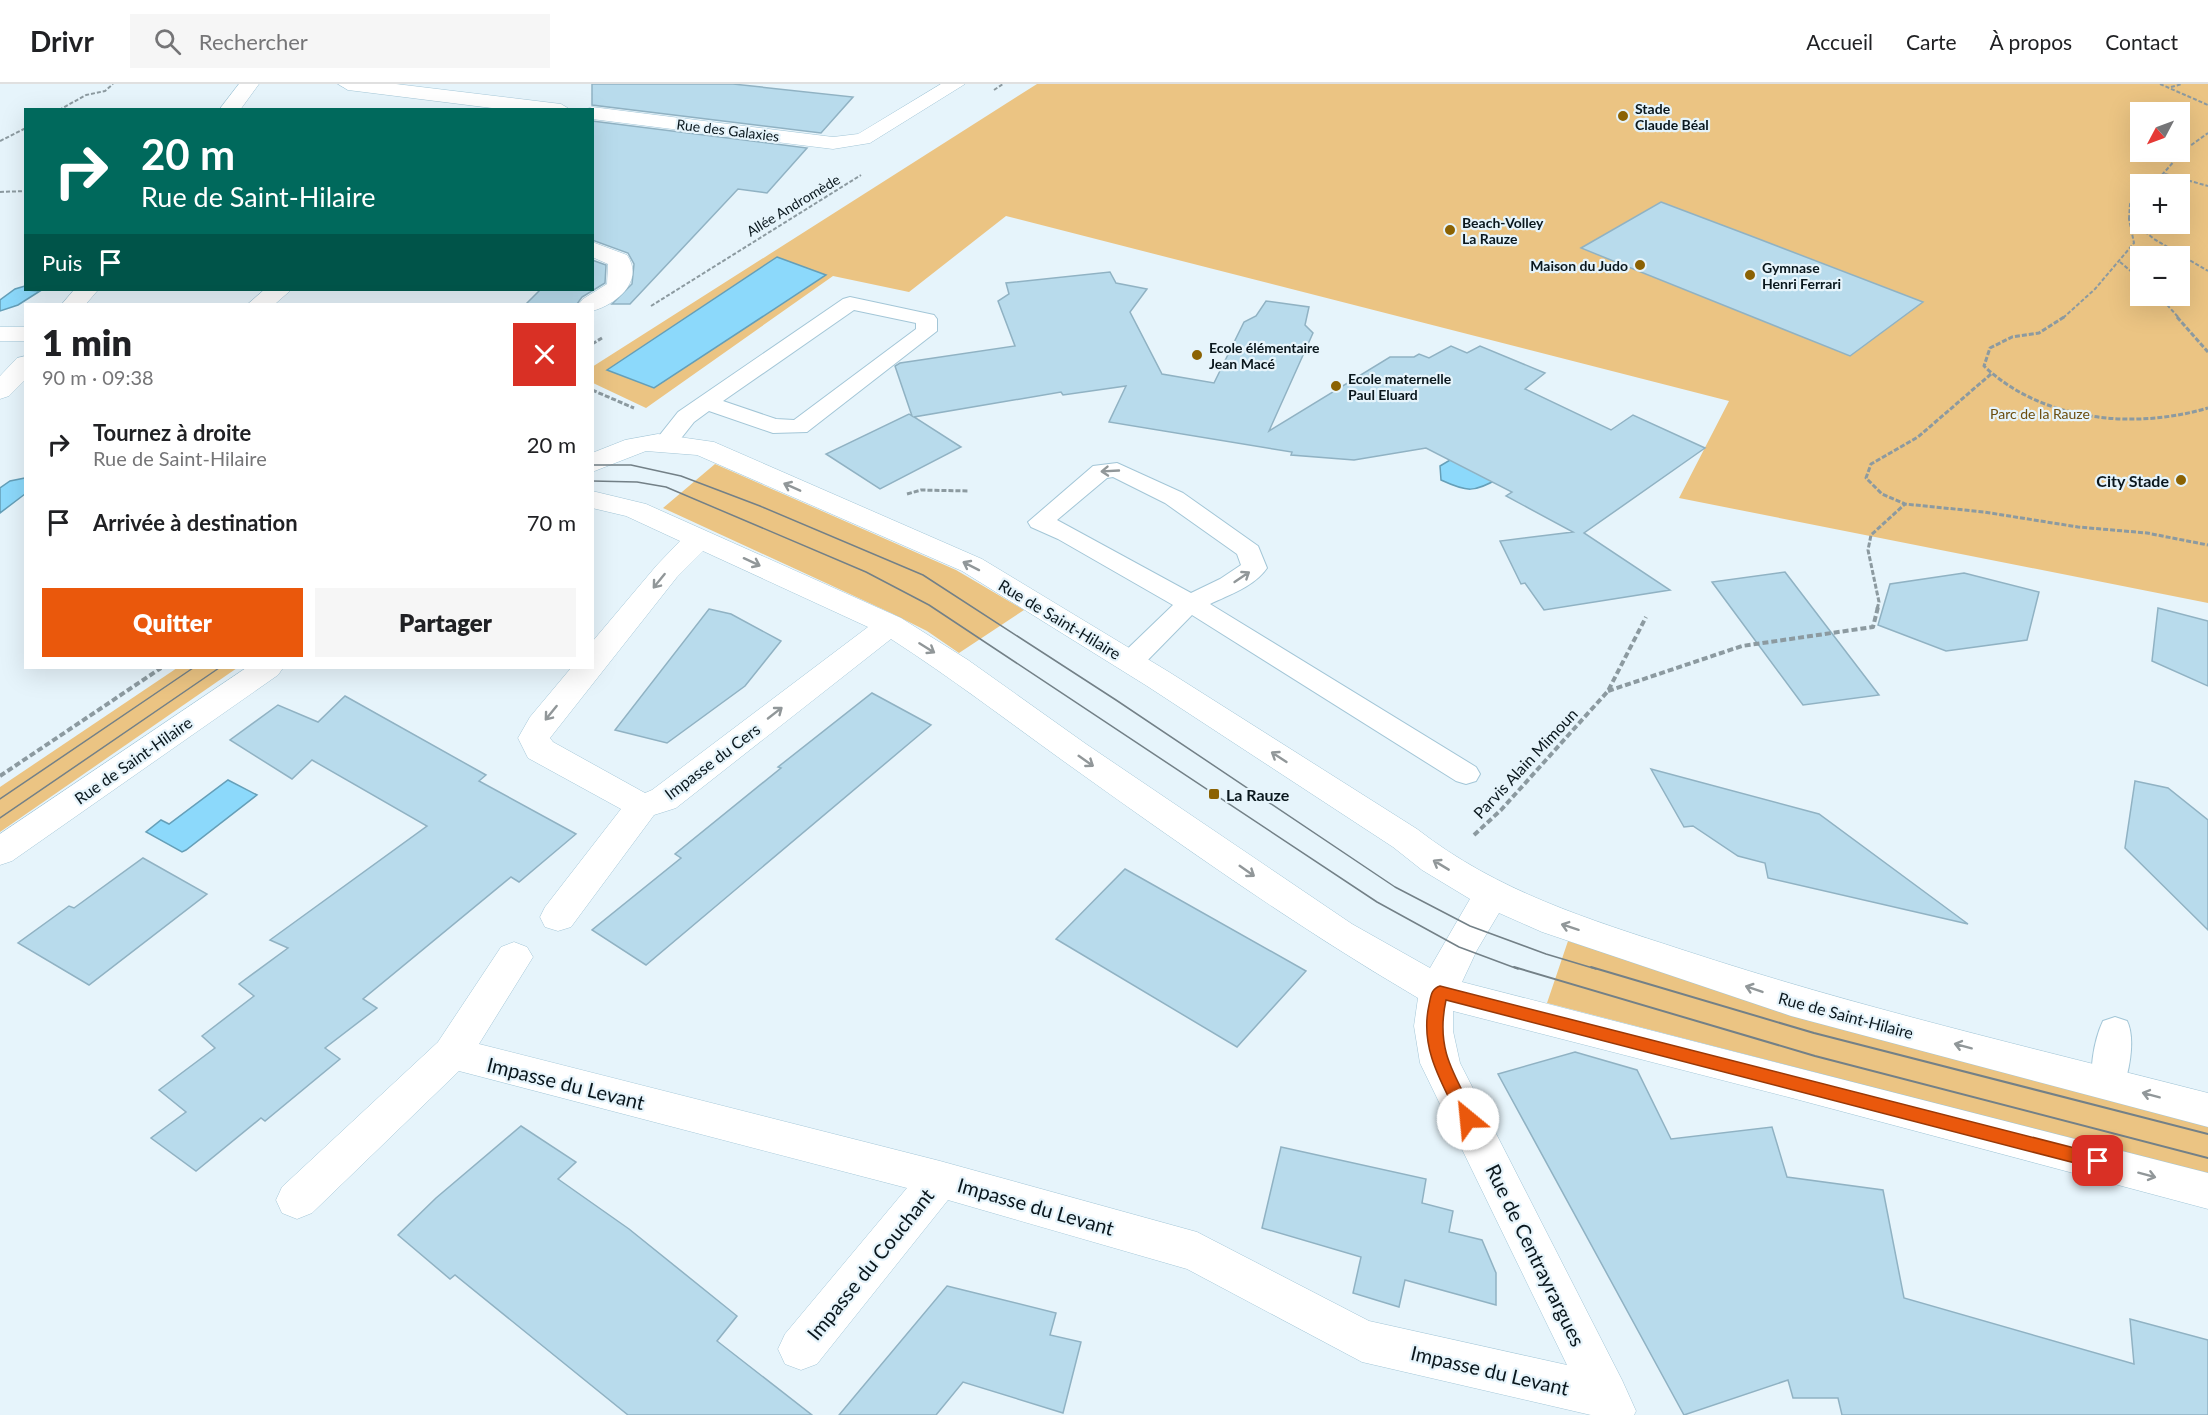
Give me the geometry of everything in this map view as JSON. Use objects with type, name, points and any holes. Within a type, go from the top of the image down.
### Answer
[{"type":"street","points":[[231,108],[249,84]]},
{"type":"street","points":[[348,84],[401,87],[547,108]]},
{"type":"street","name":"Rue des Galaxies","points":[[594,113],[833,144],[863,139],[955,84]]},
{"type":"street","points":[[388,108],[401,87]]},
{"type":"street","points":[[593,303],[617,289],[622,280],[619,260],[594,250]]},
{"type":"street","points":[[75,303],[85,291]]},
{"type":"street","points":[[261,303],[278,291]]},
{"type":"street","points":[[0,334],[24,334]]},
{"type":"street","points":[[0,391],[24,365]]},
{"type":"street","name":"Rue de Saint-Hilaire","points":[[594,463],[634,444],[667,441],[713,452],[972,566],[1130,662],[1404,838],[1434,861],[1492,895],[1555,922],[1791,1001],[2208,1110]]},
{"type":"street","points":[[594,500],[636,510],[890,625],[957,667],[1074,752],[1339,934],[1440,992],[1800,1083],[2208,1191]]},
{"type":"street","points":[[594,661],[667,572],[699,538]]},
{"type":"street","name":"Impasse du Cers","points":[[642,806],[664,799],[890,625]]},
{"type":"street","name":"Rue de Saint-Hilaire","points":[[0,852],[266,669]]},
{"type":"street","points":[[558,917],[642,806],[540,750],[534,738],[541,725],[587,669]]},
{"type":"street","points":[[1440,992],[1459,947],[1492,895]]},
{"type":"street","points":[[297,1200],[452,1053],[514,957]]},
{"type":"street","name":"Rue de Centrayrargues","points":[[1440,992],[1433,1025],[1440,1063],[1611,1405]]},
{"type":"street","name":"Impasse du Levant","points":[[452,1053],[940,1179],[1197,1252],[1362,1341],[1611,1405]]},
{"type":"street","name":"Impasse du Couchant","points":[[801,1349],[940,1179]]},
{"type":"lane","points":[[667,441],[686,417],[850,303],[927,319],[926,331],[799,427],[773,426],[707,403]]},
{"type":"lane","points":[[1130,662],[1190,603],[1229,585],[1254,568],[1249,551],[1174,498],[1117,470],[1101,471],[1040,522],[1066,534],[1190,603],[1234,628],[1466,774]]},
{"type":"lane","points":[[2108,1084],[2115,1030]]},
{"type":"path","points":[[63,108],[86,95],[105,91],[113,84]]},
{"type":"path","points":[[994,90],[1003,84]]},
{"type":"path","points":[[2160,84],[2208,105]]},
{"type":"path","points":[[2171,87],[2182,84]]},
{"type":"path","points":[[0,141],[24,129]]},
{"type":"path","points":[[2165,174],[2183,151],[2208,133]]},
{"type":"path","name":"Allée Andromède","points":[[650,307],[862,175]]},
{"type":"path","points":[[2190,181],[2208,186]]},
{"type":"path","points":[[0,192],[24,191]]},
{"type":"path","points":[[2130,204],[2128,219],[2134,243],[2120,262],[2059,322],[2039,333],[2012,337],[1990,348],[1984,366],[2008,387],[2071,413],[2174,417],[2208,408]]},
{"type":"path","points":[[2128,219],[2154,239],[2208,271]]},
{"type":"path","points":[[2120,262],[2130,270]]},
{"type":"path","points":[[2168,306],[2208,352]]},
{"type":"path","points":[[594,343],[602,338]]},
{"type":"path","points":[[1991,374],[1918,437],[1870,464],[1866,478],[1882,494],[1905,504],[1984,512],[2078,527],[2148,533],[2208,545]]},
{"type":"path","points":[[1608,691],[1742,646],[1873,627],[1879,602],[1868,550],[1871,535],[1905,504]]},
{"type":"path","points":[[1608,691],[1646,617]]},
{"type":"path","points":[[0,776],[160,669]]},
{"type":"path","name":"Parvis Alain Mimoun","points":[[1467,842],[1501,810],[1608,691]]},
{"type":"green space","name":"Parc de la Rauze","points":[[1037,84],[2208,84],[2208,603],[1679,498],[1729,401],[1006,216],[909,292],[833,276],[646,408],[594,383],[594,366]]},
{"type":"green space","points":[[715,464],[956,570],[1024,610],[959,653],[927,631],[891,613],[663,508]]},
{"type":"green space","points":[[176,669],[236,669],[0,832],[0,787]]},
{"type":"green space","points":[[1568,941],[1630,961],[2208,1122],[2208,1174],[1547,1003]]},
{"type":"water","points":[[777,257],[826,275],[654,388],[607,370]]},
{"type":"water","points":[[24,286],[24,291],[40,291],[18,305],[0,311],[0,300],[15,289]]},
{"type":"water","points":[[1455,457],[1499,478],[1483,486],[1470,489],[1441,480],[1440,466]]},
{"type":"water","points":[[24,478],[24,495],[0,513],[0,488],[10,481]]},
{"type":"water","points":[[228,780],[257,795],[186,850],[182,852],[146,832],[161,820],[169,824]]},
{"type":"building","points":[[592,84],[733,84],[853,97],[821,133],[592,105]]},
{"type":"building","points":[[594,121],[807,148],[767,193],[738,189],[630,304],[612,304],[632,284],[634,264],[628,253],[594,241]]},
{"type":"building","name":"Gymnase Henri Ferrari","points":[[1661,202],[1923,302],[1850,356],[1581,248]]},
{"type":"building","points":[[594,261],[606,265],[605,283],[594,290]]},
{"type":"building","points":[[1110,272],[1116,283],[1147,289],[1130,312],[1162,374],[1214,383],[1244,322],[1256,316],[1266,301],[1309,307],[1305,325],[1313,333],[1269,431],[1390,357],[1414,357],[1419,354],[1429,358],[1451,346],[1467,353],[1480,346],[1545,373],[1525,389],[1611,430],[1633,415],[1705,448],[1584,533],[1670,590],[1544,610],[1525,583],[1521,584],[1500,541],[1573,532],[1506,496],[1512,492],[1426,448],[1354,460],[1291,455],[1292,452],[1109,422],[1126,386],[1063,395],[1061,392],[914,417],[961,447],[880,489],[826,454],[909,414],[912,416],[895,366],[900,363],[1015,346],[998,301],[1009,294],[1006,283]]},
{"type":"building","points":[[539,291],[592,291],[582,297],[578,303],[527,303]]},
{"type":"building","points":[[1785,572],[1879,695],[1803,705],[1712,582]]},
{"type":"building","points":[[1964,573],[2039,592],[2027,640],[1946,651],[1878,625],[1890,584]]},
{"type":"building","points":[[2158,608],[2208,621],[2208,686],[2152,661]]},
{"type":"building","points":[[709,609],[731,614],[781,641],[745,686],[667,743],[615,730]]},
{"type":"building","points":[[872,693],[931,725],[646,965],[592,930],[681,858],[675,854],[781,768],[778,767]]},
{"type":"building","points":[[345,696],[486,775],[479,781],[576,834],[519,882],[511,877],[363,999],[377,1008],[325,1048],[340,1059],[265,1121],[261,1118],[196,1171],[151,1138],[186,1112],[159,1090],[215,1048],[202,1036],[254,996],[239,984],[288,948],[270,940],[427,826],[312,760],[292,779],[230,740],[278,705],[318,722]]},
{"type":"building","points":[[1651,769],[1819,814],[1968,924],[1768,878],[1765,863],[1738,856],[1693,826],[1684,827]]},
{"type":"building","points":[[2135,781],[2168,788],[2208,820],[2208,930],[2125,848]]},
{"type":"building","points":[[143,858],[207,894],[89,985],[18,943],[69,906],[74,908]]},
{"type":"building","points":[[1125,869],[1306,971],[1237,1047],[1056,939]]},
{"type":"building","points":[[1575,1052],[1637,1070],[1671,1139],[1772,1127],[1787,1177],[1883,1190],[1904,1298],[2134,1364],[2130,1319],[2208,1340],[2208,1415],[1842,1415],[1838,1398],[1793,1398],[1788,1380],[1684,1415],[1498,1074]]},
{"type":"building","points":[[521,1126],[576,1162],[558,1179],[629,1229],[737,1316],[717,1341],[812,1415],[628,1415],[455,1275],[450,1279],[398,1235],[436,1198]]},
{"type":"building","points":[[1281,1147],[1426,1179],[1422,1203],[1453,1211],[1449,1232],[1482,1240],[1496,1273],[1496,1305],[1405,1280],[1399,1307],[1353,1293],[1361,1257],[1262,1228]]},
{"type":"building","points":[[947,1286],[1056,1313],[1050,1335],[1081,1342],[1063,1413],[963,1382],[936,1415],[839,1415]]},
{"type":"tram line","points":[[594,465],[631,465],[681,476],[760,506],[923,575],[1116,700],[1395,887],[1470,926],[1546,954],[1596,969]]},
{"type":"tram line","points":[[594,481],[637,482],[666,487],[866,572],[929,605],[1377,902],[1459,947],[1518,969]]},
{"type":"tram line","points":[[0,799],[192,669]]},
{"type":"tram line","points":[[0,818],[218,669]]},
{"type":"tram line","points":[[1514,967],[1815,1056],[2208,1158]]},
{"type":"tram line","points":[[1591,967],[1814,1033],[2208,1134]]},
{"type":"place","name":"Stade Claude Béal","points":[[1623,116]]},
{"type":"place","name":"Beach-Volley La Rauze","points":[[1450,230]]},
{"type":"place","name":"Maison du Judo","points":[[1640,265]]},
{"type":"place","name":"Gymnase Henri Ferrari","points":[[1750,275]]},
{"type":"place","name":"Ecole élémentaire Jean Macé","points":[[1197,355]]},
{"type":"place","name":"Ecole maternelle Paul Eluard","points":[[1336,386]]},
{"type":"place","name":"City Stade","points":[[2181,480]]},
{"type":"place","name":"La Rauze","points":[[1214,794]]},
{"type":"route","points":[[1468,1119],[1440,1063],[1433,1025],[1440,992],[2098,1161]]}]
